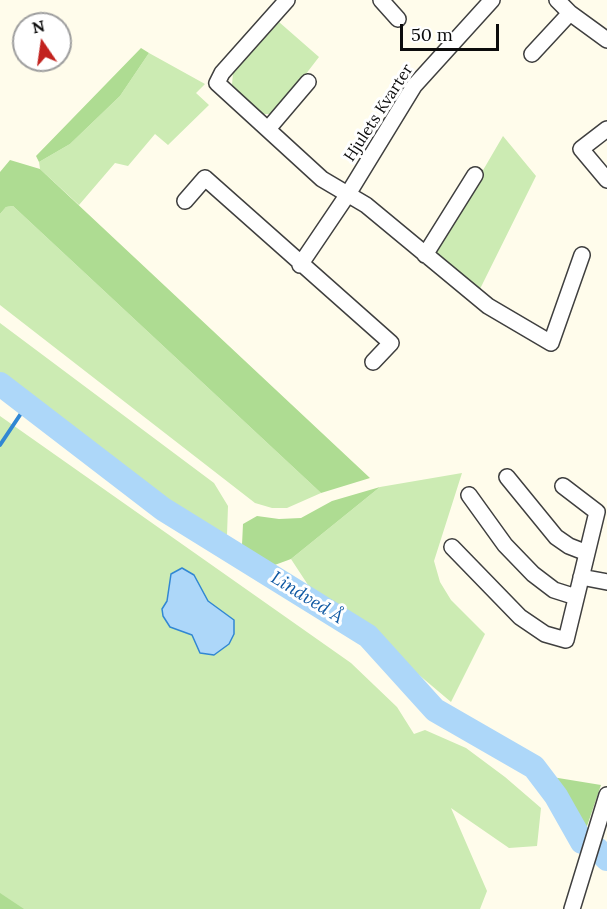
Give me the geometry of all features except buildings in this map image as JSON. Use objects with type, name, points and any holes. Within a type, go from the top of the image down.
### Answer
[{"type":"street","points":[[287,0],[222,73],[217,83],[322,179],[366,206],[488,306],[551,343],[582,255]]},
{"type":"street","points":[[381,0],[398,19]]},
{"type":"street","name":"Hjulets Kvarter","points":[[300,265],[348,194],[414,86],[492,0]]},
{"type":"street","points":[[557,0],[570,13],[607,40]]},
{"type":"street","points":[[532,54],[570,13]]},
{"type":"street","points":[[268,129],[308,82]]},
{"type":"street","points":[[607,129],[581,149],[607,180]]},
{"type":"street","points":[[425,255],[475,175]]},
{"type":"street","points":[[185,201],[205,178],[300,265],[391,343],[373,362]]},
{"type":"street","points":[[507,477],[556,537],[569,546],[587,553]]},
{"type":"street","points":[[452,547],[519,617],[545,634],[566,640],[597,512],[563,486]]},
{"type":"street","points":[[469,495],[505,545],[533,574],[554,590],[576,597]]},
{"type":"street","points":[[581,577],[607,582]]},
{"type":"street","points":[[572,909],[607,795]]},
{"type":"green space","points":[[279,22],[319,57],[275,114],[261,114],[232,85],[233,73]]},
{"type":"green space","points":[[141,48],[149,53],[120,96],[70,144],[39,162],[36,156]]},
{"type":"green space","points":[[149,53],[205,84],[196,93],[209,105],[168,145],[155,134],[128,166],[115,163],[79,205],[40,169],[39,162],[70,144],[120,96]]},
{"type":"green space","points":[[503,136],[536,176],[479,291],[437,259],[437,249]]},
{"type":"green space","points":[[10,160],[40,169],[370,478],[321,493],[13,206],[6,207],[0,214],[0,172]]},
{"type":"green space","points":[[13,206],[321,493],[287,508],[272,508],[255,503],[0,305],[0,214],[6,207]]},
{"type":"green space","points":[[0,323],[214,483],[228,506],[227,535],[149,492],[0,376]]},
{"type":"green space","points":[[0,416],[351,663],[397,707],[414,734],[425,730],[466,748],[541,808],[537,846],[509,848],[451,808],[487,891],[480,909],[0,909]]},
{"type":"green space","points":[[462,473],[434,561],[440,582],[451,600],[485,634],[451,702],[354,620],[310,588],[291,559],[380,487]]},
{"type":"green space","points":[[380,487],[291,559],[272,566],[242,545],[243,524],[257,516],[279,519],[301,518],[332,501]]},
{"type":"green space","points":[[552,777],[601,785],[583,838]]},
{"type":"green space","points":[[0,893],[24,909],[0,909]]},
{"type":"water","points":[[182,568],[194,575],[208,601],[234,620],[234,634],[229,644],[214,655],[200,653],[192,635],[170,627],[163,616],[162,609],[167,601],[171,574]]},
{"type":"waterway","name":"Lindved Å","points":[[0,384],[163,509],[368,636],[435,710],[534,767],[556,796],[582,842]]},
{"type":"waterway","points":[[0,445],[28,403]]},
{"type":"waterway","name":"Lindved Å","points":[[597,849],[607,859]]}]
